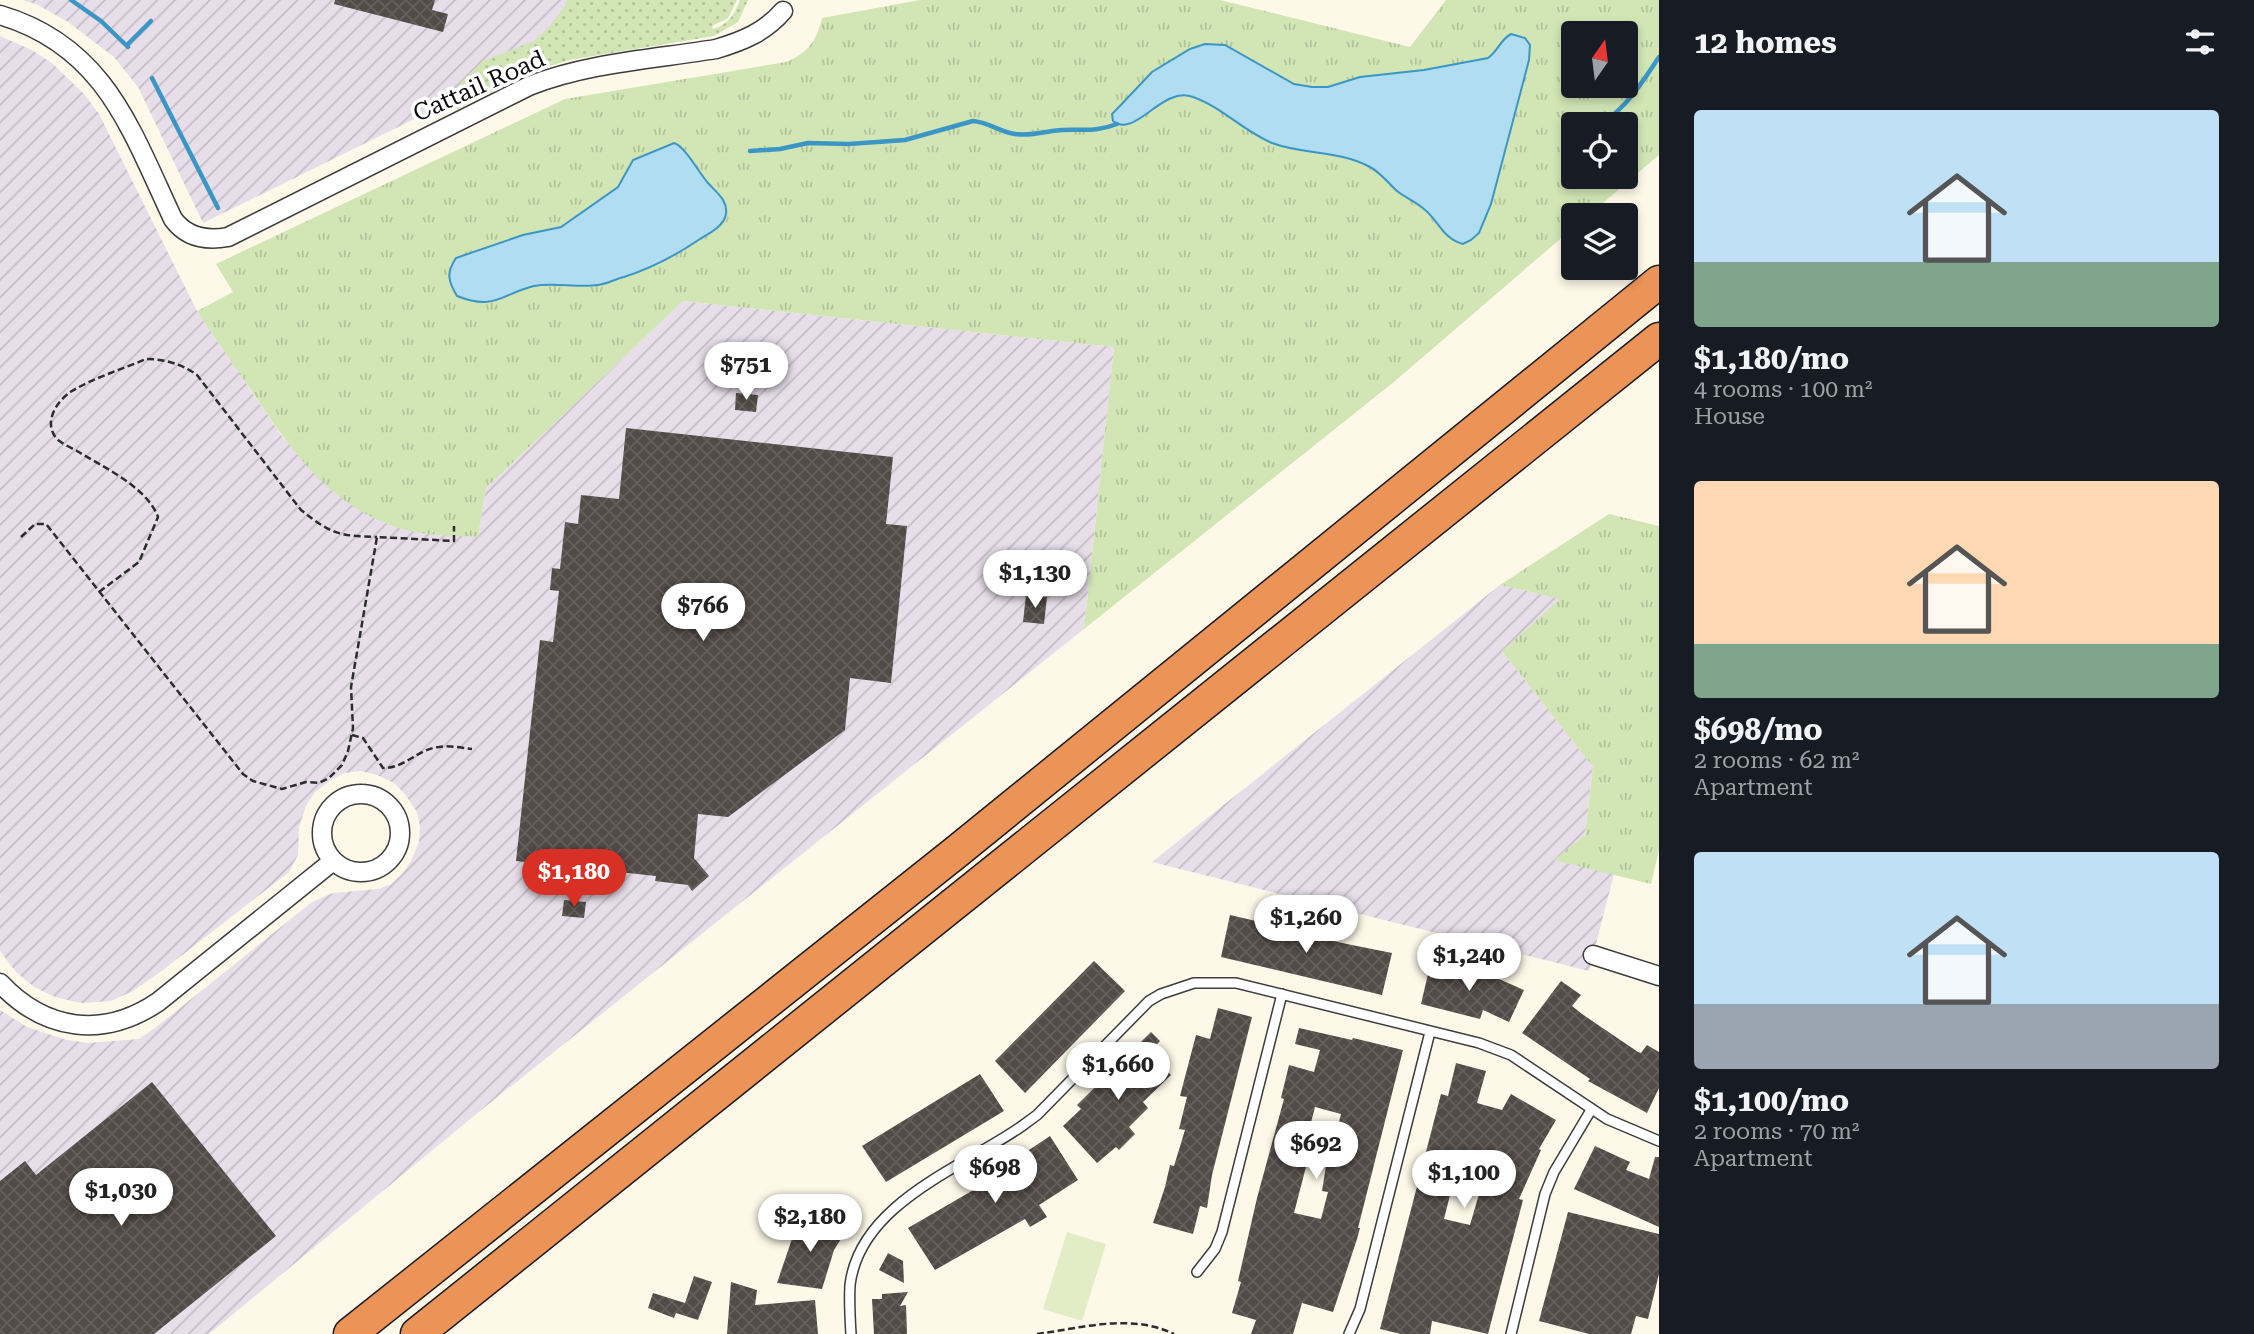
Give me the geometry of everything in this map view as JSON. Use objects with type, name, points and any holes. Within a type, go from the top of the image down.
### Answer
[{"type":"highway","points":[[350,1334],[955,853],[1659,282]]},
{"type":"highway","points":[[417,1334],[1659,339]]},
{"type":"street","name":"Cattail Road","points":[[0,15],[19,20],[55,39],[101,81],[121,109],[173,219],[184,230],[203,239],[228,237],[528,86],[578,71],[716,49],[758,33],[783,11]]},
{"type":"street","points":[[363,794],[376,797],[387,804],[395,815],[399,839],[395,851],[387,861],[365,872],[353,871],[333,861],[325,850],[322,837],[328,811],[349,796],[363,794]]},
{"type":"street","points":[[0,983],[37,1014],[58,1021],[101,1025],[124,1020],[158,1002],[333,861]]},
{"type":"street","points":[[1593,955],[1659,976]]},
{"type":"lane","points":[[851,1334],[850,1283],[862,1249],[879,1222],[908,1197],[1022,1126],[1149,1001],[1194,982],[1236,983],[1479,1043],[1504,1052],[1591,1110],[1659,1141]]},
{"type":"lane","points":[[1197,1272],[1215,1249],[1222,1232],[1282,994]]},
{"type":"lane","points":[[1349,1334],[1360,1309],[1430,1032]]},
{"type":"lane","points":[[1511,1334],[1545,1194],[1554,1172],[1591,1110]]},
{"type":"path","points":[[99,592],[139,562],[158,517],[154,507],[143,494],[57,439],[51,425],[52,412],[72,391],[146,359],[186,367],[197,375],[301,510],[338,535],[454,541],[454,526]]},
{"type":"path","points":[[21,537],[35,524],[46,524],[243,774],[253,781],[282,789],[306,782],[319,783],[329,778],[342,765],[348,751],[352,735],[351,687],[377,537]]},
{"type":"path","points":[[352,735],[363,738],[383,768],[397,768],[418,754],[438,747],[472,749]]},
{"type":"path","points":[[1037,1334],[1138,1322],[1154,1325],[1174,1334]]},
{"type":"shaded area","points":[[23,0],[707,0],[520,67],[203,223],[138,87],[114,57],[68,22]]},
{"type":"shaded area","points":[[0,36],[32,50],[52,63],[84,94],[99,114],[197,311],[283,438],[401,529],[478,537],[486,488],[683,301],[1114,347],[1084,629],[480,1111],[209,1334],[0,1334],[0,1010],[27,1027],[67,1040],[88,1043],[139,1039],[312,902],[333,893],[379,889],[391,884],[411,861],[419,842],[420,827],[417,812],[394,783],[361,771],[344,773],[332,779],[315,792],[306,806],[299,827],[298,855],[289,872],[163,970],[133,991],[111,1001],[81,1003],[55,997],[34,987],[16,972],[0,951]]},
{"type":"shaded area","points":[[1500,585],[1561,599],[1502,651],[1593,767],[1585,835],[1555,860],[1614,874],[1589,971],[1152,862]]},
{"type":"green space","points":[[567,0],[737,0],[728,18],[712,26],[713,29],[730,18],[740,0],[748,0],[738,22],[714,36],[569,60],[541,69],[457,109],[454,105],[457,88],[464,79],[483,61],[534,41],[549,27]]},
{"type":"green space","points":[[920,0],[1220,0],[1410,47],[1446,0],[1659,0],[1659,155],[1638,173],[1638,112],[1561,112],[1561,189],[1619,189],[1603,203],[1561,203],[1561,238],[1395,381],[1084,629],[1114,347],[683,301],[486,488],[478,537],[427,534],[398,528],[374,518],[333,491],[299,457],[197,311],[233,292],[216,264],[565,99],[786,62],[810,45],[822,18]]},
{"type":"green space","points":[[1609,514],[1659,526],[1659,850],[1651,884],[1554,860],[1585,835],[1593,767],[1502,651],[1560,599],[1500,585]]},
{"type":"green space","points":[[1067,1232],[1106,1244],[1082,1321],[1043,1309]]},
{"type":"water","points":[[1511,34],[1525,38],[1530,45],[1529,60],[1491,204],[1479,233],[1463,244],[1446,234],[1424,209],[1397,191],[1370,167],[1334,155],[1272,143],[1193,97],[1182,95],[1171,98],[1131,123],[1122,125],[1113,121],[1112,114],[1152,72],[1190,49],[1205,44],[1225,45],[1294,84],[1328,87],[1360,77],[1424,70],[1488,58]]},
{"type":"water","points":[[674,143],[687,154],[725,205],[725,218],[712,232],[654,266],[601,284],[534,286],[489,302],[457,296],[449,277],[456,258],[523,235],[561,227],[618,187],[633,160]]},
{"type":"building","points":[[335,0],[435,0],[432,10],[448,14],[443,32],[334,4]]},
{"type":"building","points":[[736,393],[758,395],[756,412],[735,410]]},
{"type":"building","points":[[626,428],[893,457],[886,524],[907,526],[891,683],[850,678],[845,730],[728,817],[698,814],[694,858],[709,876],[692,891],[688,885],[655,881],[656,876],[516,861],[540,640],[553,642],[559,591],[550,590],[552,568],[560,569],[565,522],[578,524],[581,495],[619,499]]},
{"type":"building","points":[[1026,595],[1047,597],[1044,624],[1023,622]]},
{"type":"building","points":[[564,900],[586,902],[584,918],[562,916]]},
{"type":"building","points":[[1230,915],[1392,953],[1382,995],[1221,957]]},
{"type":"building","points":[[1094,961],[1125,991],[1025,1093],[995,1061]]},
{"type":"building","points":[[1431,961],[1492,976],[1524,990],[1509,1022],[1483,1010],[1480,1019],[1421,1004]]},
{"type":"building","points":[[1561,981],[1581,995],[1572,1006],[1582,1014],[1638,1052],[1641,1053],[1647,1045],[1659,1052],[1659,1088],[1647,1113],[1588,1081],[1590,1079],[1522,1033]]},
{"type":"building","points":[[1218,1008],[1252,1017],[1212,1175],[1207,1208],[1200,1206],[1193,1234],[1153,1223],[1170,1165],[1174,1166],[1185,1130],[1179,1129],[1187,1097],[1180,1096],[1196,1035],[1210,1039]]},
{"type":"building","points":[[1299,1028],[1403,1050],[1360,1228],[1333,1312],[1302,1303],[1293,1334],[1251,1334],[1256,1320],[1232,1313],[1241,1282],[1238,1281],[1257,1198],[1284,1099],[1281,1098],[1289,1065],[1314,1072],[1320,1050],[1295,1044]],"holes":[[[1315,1107],[1341,1114],[1334,1141],[1330,1140],[1322,1191],[1328,1192],[1321,1219],[1294,1213],[1314,1136],[1308,1134]]]},
{"type":"building","points":[[1151,1032],[1160,1041],[1148,1053],[1171,1075],[1143,1102],[1148,1108],[1129,1127],[1135,1134],[1119,1150],[1116,1147],[1097,1163],[1063,1126],[1081,1109],[1077,1105]]},
{"type":"building","points":[[1456,1063],[1486,1071],[1477,1103],[1502,1110],[1511,1094],[1556,1120],[1539,1149],[1541,1150],[1519,1199],[1523,1200],[1488,1334],[1432,1321],[1430,1334],[1401,1334],[1380,1329],[1441,1094],[1448,1096]],"holes":[[[1452,1187],[1479,1194],[1470,1225],[1444,1219]]]},
{"type":"building","points":[[980,1074],[1004,1111],[886,1182],[862,1146]]},
{"type":"building","points":[[152,1082],[276,1236],[154,1334],[0,1334],[0,1181],[25,1161],[36,1175]]},
{"type":"building","points":[[1050,1136],[1078,1180],[1039,1205],[1047,1217],[1030,1227],[1025,1219],[935,1270],[908,1228],[1001,1174],[999,1171],[1022,1158],[1020,1156]]},
{"type":"building","points":[[1595,1146],[1630,1162],[1626,1170],[1649,1179],[1655,1157],[1659,1157],[1659,1227],[1574,1189]]},
{"type":"building","points":[[806,1212],[844,1234],[834,1250],[822,1289],[777,1283],[795,1230]]},
{"type":"building","points":[[1568,1212],[1659,1234],[1659,1274],[1648,1319],[1636,1316],[1631,1334],[1589,1334],[1539,1321]]},
{"type":"building","points":[[888,1253],[903,1261],[904,1283],[879,1270]]},
{"type":"building","points":[[694,1276],[712,1282],[698,1320],[676,1313],[674,1318],[648,1308],[653,1293],[685,1303]]},
{"type":"building","points":[[731,1282],[757,1290],[755,1305],[815,1300],[818,1334],[727,1334]]},
{"type":"building","points":[[908,1292],[900,1306],[906,1305],[907,1334],[874,1334],[872,1299],[882,1299],[882,1294]]},
{"type":"waterway","points":[[71,0],[101,21],[128,47]]},
{"type":"waterway","points":[[127,45],[151,21]]},
{"type":"waterway","points":[[1615,112],[1640,85],[1659,57]]},
{"type":"waterway","points":[[152,78],[218,208]]},
{"type":"waterway","points":[[750,151],[780,149],[808,143],[849,144],[905,140],[973,121],[1025,135],[1061,130],[1092,130],[1117,124]]}]
